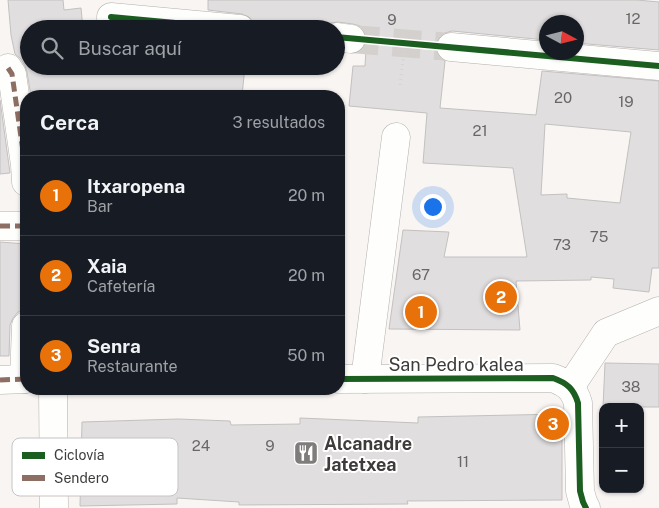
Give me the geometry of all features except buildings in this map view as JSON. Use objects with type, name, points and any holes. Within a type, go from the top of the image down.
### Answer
[{"type":"street","points":[[111,17],[143,20]]},
{"type":"street","points":[[451,47],[659,66]]},
{"type":"street","points":[[8,68],[12,74],[20,130]]},
{"type":"street","points":[[352,379],[396,137]]},
{"type":"street","points":[[0,226],[20,226]]},
{"type":"street","points":[[586,508],[580,491],[580,412],[576,394],[570,387],[606,333],[659,310]]},
{"type":"street","points":[[17,380],[20,362]]},
{"type":"street","name":"San Pedro kalea","points":[[352,379],[553,378],[570,387]]},
{"type":"street","points":[[53,395],[53,438]]},
{"type":"path","points":[[400,85],[405,44]]},
{"type":"tunnel","points":[[351,39],[451,47]]},
{"type":"marked path","points":[[8,68],[12,74],[20,130]]},
{"type":"marked path","points":[[0,226],[20,226]]},
{"type":"marked path","points":[[0,380],[20,379]]},
{"type":"cycle path","points":[[111,17],[143,20]]},
{"type":"cycle path","points":[[345,38],[659,66]]},
{"type":"cycle path","points":[[345,379],[553,378],[562,382],[572,390],[578,403],[580,491],[586,508]]},
{"type":"place","name":"Xaia","points":[[501,297]]},
{"type":"place","name":"Itxaropena","points":[[421,312]]},
{"type":"place","name":"Senra","points":[[553,424]]},
{"type":"place","name":"Alcanadre Jatetxea","points":[[306,453]]}]
